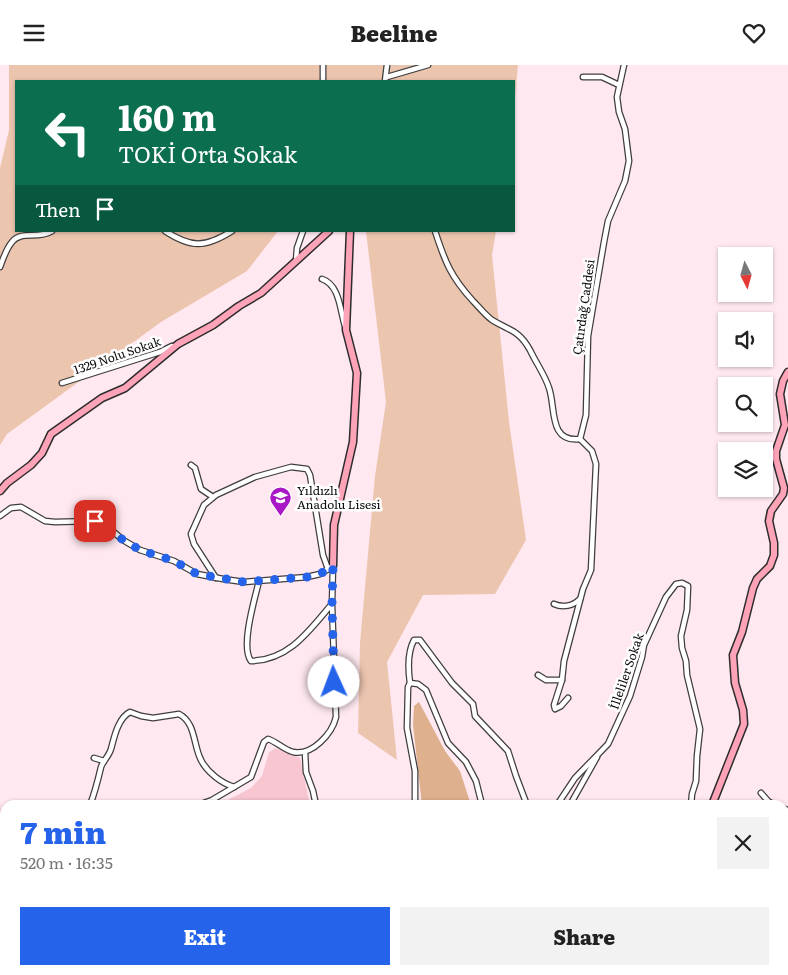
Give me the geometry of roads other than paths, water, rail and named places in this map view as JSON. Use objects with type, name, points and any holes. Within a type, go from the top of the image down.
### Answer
[{"type":"street","points":[[323,80],[324,65]]},
{"type":"street","points":[[387,65],[386,79],[428,65]]},
{"type":"street","name":"Çatırdağ Caddesi","points":[[580,439],[586,415],[588,336],[604,242],[608,221],[625,181],[629,161],[625,129],[619,112],[617,97],[624,65]]},
{"type":"street","points":[[583,77],[602,77],[619,85]]},
{"type":"street","points":[[0,267],[10,245],[17,237],[40,237],[50,232]]},
{"type":"street","points":[[167,232],[185,243],[197,244],[208,243],[230,232]]},
{"type":"street","points":[[296,263],[297,248],[303,232]]},
{"type":"street","points":[[0,491],[7,483],[31,465],[42,453],[51,435],[102,398],[125,388],[178,344],[213,325],[261,293],[328,232]]},
{"type":"street","points":[[346,330],[350,232]]},
{"type":"street","points":[[435,232],[450,273],[487,316],[516,332],[528,347],[547,383],[553,417],[558,430],[566,438],[571,440],[580,439],[592,451],[596,465],[591,570],[581,598],[564,661],[562,680],[554,705],[555,709],[561,706],[568,698]]},
{"type":"street","points":[[212,800],[251,777],[264,741],[268,739],[285,749],[294,752],[305,752],[318,744],[334,725],[336,717],[331,568],[334,525],[353,442],[357,373],[340,304],[332,286],[328,281],[322,279]]},
{"type":"street","name":"1329 Nolu Sokak","points":[[62,383],[160,352],[178,344]]},
{"type":"street","points":[[714,800],[744,724],[743,710],[735,683],[733,655],[742,632],[753,588],[757,579],[770,566],[774,555],[774,543],[769,521],[772,511],[783,494],[784,488],[776,459],[776,451],[785,425],[780,394],[783,381],[788,372]]},
{"type":"street","points":[[191,465],[195,468],[201,489],[212,497]]},
{"type":"street","points":[[216,578],[194,543],[191,534],[204,505],[212,497],[230,487],[255,477],[291,467],[307,469],[310,475],[323,555],[331,568]]},
{"type":"street","points":[[0,516],[11,508],[21,507],[45,521],[55,523],[95,521],[109,528],[123,540],[140,550],[174,561],[197,574],[216,578],[244,582],[307,577],[320,574],[331,568]]},
{"type":"street","points":[[258,581],[248,629],[247,651],[251,661],[262,661],[295,646],[332,604]]},
{"type":"street","name":"İlleliler Sokak","points":[[560,800],[575,777],[608,744],[624,709],[638,670],[644,645],[660,609],[676,584],[688,586],[688,598],[681,636],[682,648],[700,729],[696,781],[692,800]]},
{"type":"street","points":[[554,604],[560,606],[570,605],[581,598]]},
{"type":"street","points":[[416,800],[415,771],[407,728],[408,687],[410,683],[408,666],[411,646],[414,640],[420,640],[452,683],[472,704],[475,716],[508,751],[525,800]]},
{"type":"street","points":[[538,675],[546,680],[562,680]]},
{"type":"street","points":[[410,683],[418,684],[426,690],[448,743],[466,762],[476,781],[481,800]]},
{"type":"street","points":[[92,800],[104,761],[111,750],[114,737],[126,714],[130,712],[147,717],[159,718],[179,714],[184,717],[188,722],[200,759],[207,769],[222,782],[234,787]]},
{"type":"street","points":[[305,752],[306,772],[315,800]]},
{"type":"street","points":[[573,800],[599,754]]},
{"type":"street","points":[[94,758],[104,761]]},
{"type":"street","points":[[762,793],[768,800]]},
{"type":"place","name":"Yıldızlı Anadolu Lisesi","points":[[281,516]]}]
